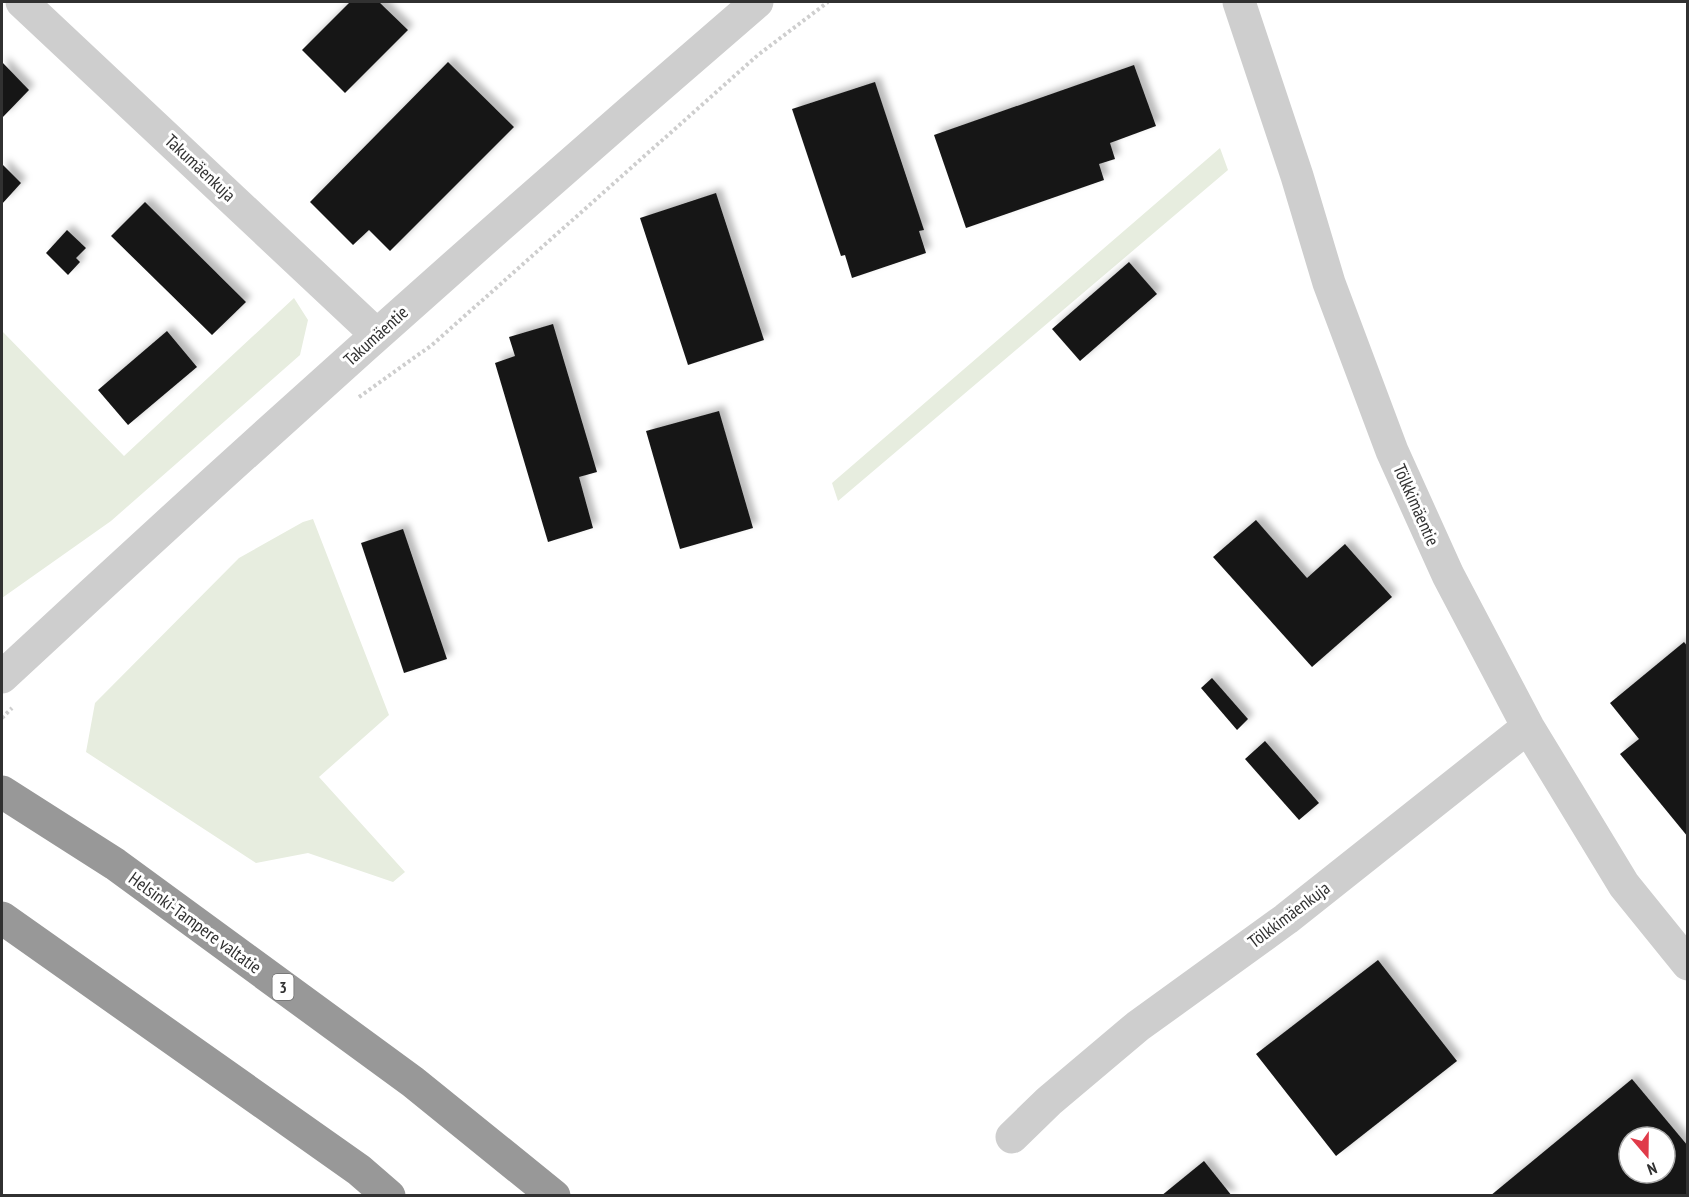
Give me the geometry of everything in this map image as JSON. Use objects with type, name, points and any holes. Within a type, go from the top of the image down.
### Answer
[{"type":"highway","name":"Helsinki-Tampere valtatie","points":[[2,792],[115,864],[375,1054],[554,1196]]},
{"type":"highway","points":[[2,918],[359,1170],[389,1196]]},
{"type":"street","name":"Takumäenkuja","points":[[22,2],[377,335]]},
{"type":"street","name":"Takumäentie","points":[[6,673],[377,335],[586,149],[757,2]]},
{"type":"street","name":"Tölkkimäentie","points":[[1239,2],[1297,176],[1329,283],[1392,451],[1448,575],[1528,727],[1624,885],[1688,964]]},
{"type":"street","name":"Tölkkimäenkuja","points":[[1012,1137],[1049,1101],[1138,1026],[1286,919],[1528,727]]},
{"type":"path","points":[[357,399],[432,345],[750,63],[828,2]]},
{"type":"shaded area","points":[[1220,148],[1228,170],[838,501],[832,483]]},
{"type":"shaded area","points":[[294,298],[308,320],[300,355],[111,521],[2,598],[2,331],[124,456]]},
{"type":"shaded area","points":[[313,519],[389,715],[319,777],[405,872],[393,882],[308,853],[256,863],[86,752],[95,703],[239,558],[303,522]]},
{"type":"building","points":[[350,2],[379,2],[408,30],[345,93],[302,50]]},
{"type":"building","points":[[2,62],[29,90],[2,118]]},
{"type":"building","points":[[448,62],[514,127],[390,251],[369,230],[353,245],[310,202]]},
{"type":"building","points":[[1134,65],[1156,126],[1110,143],[1115,159],[1099,164],[1104,180],[966,228],[934,135]]},
{"type":"building","points":[[875,82],[924,230],[919,231],[926,253],[852,278],[845,255],[841,256],[792,109]]},
{"type":"building","points":[[2,164],[21,183],[2,204]]},
{"type":"building","points":[[716,193],[764,340],[688,365],[640,218]]},
{"type":"building","points":[[145,202],[246,302],[212,335],[111,236]]},
{"type":"building","points":[[67,230],[86,248],[76,258],[80,262],[68,275],[46,253]]},
{"type":"building","points":[[1129,262],[1157,294],[1080,361],[1052,329]]},
{"type":"building","points":[[553,324],[597,472],[579,477],[593,528],[548,542],[495,363],[515,356],[509,337]]},
{"type":"building","points":[[167,331],[197,367],[128,425],[98,390]]},
{"type":"building","points":[[719,411],[753,528],[680,549],[646,431]]},
{"type":"building","points":[[1256,520],[1307,578],[1345,544],[1392,597],[1312,667],[1213,557]]},
{"type":"building","points":[[403,529],[447,659],[404,673],[361,543]]},
{"type":"building","points":[[1684,642],[1688,647],[1688,837],[1620,754],[1639,739],[1610,703]]},
{"type":"building","points":[[1212,678],[1248,719],[1237,730],[1201,688]]},
{"type":"building","points":[[1265,741],[1319,803],[1299,820],[1245,759]]},
{"type":"building","points":[[1378,960],[1457,1061],[1336,1156],[1256,1054]]},
{"type":"building","points":[[1632,1079],[1670,1125],[1617,1125],[1617,1185],[1677,1185],[1677,1133],[1688,1146],[1688,1196],[1490,1196]]},
{"type":"building","points":[[1204,1161],[1232,1196],[1161,1196]]}]
